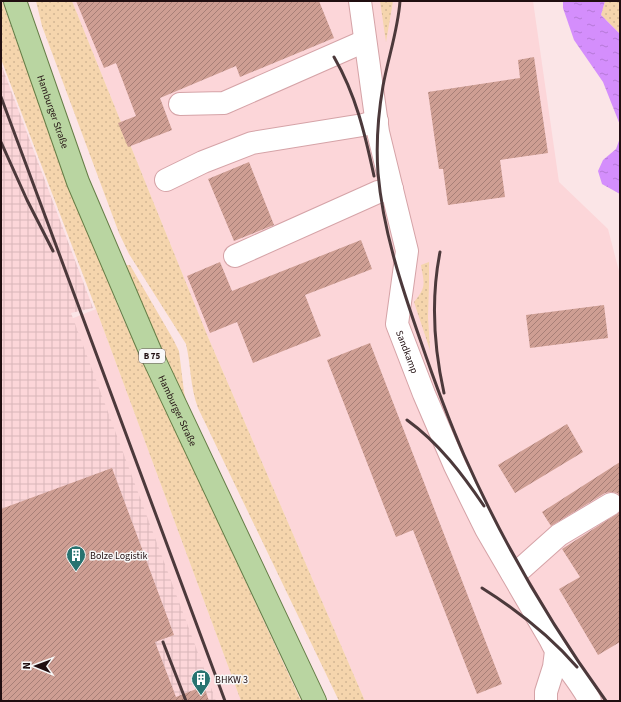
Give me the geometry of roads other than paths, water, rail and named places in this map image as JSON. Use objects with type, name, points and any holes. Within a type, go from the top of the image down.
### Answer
[{"type":"main road","name":"Hamburger Straße","points":[[15,1],[78,182],[151,353],[315,701]]},
{"type":"street","name":"Sandkamp","points":[[360,1],[377,121],[407,251],[397,324],[424,394],[455,466],[486,529],[550,638],[556,651],[583,687],[590,701]]},
{"type":"street","points":[[180,104],[224,103],[366,41]]},
{"type":"street","points":[[166,180],[203,162],[252,143],[363,126],[377,121]]},
{"type":"street","points":[[235,256],[378,192],[392,189]]},
{"type":"street","points":[[512,573],[522,568],[559,535],[611,504]]},
{"type":"street","points":[[546,701],[546,692],[554,667],[556,651]]},
{"type":"water","points":[[563,1],[605,1],[601,15],[620,34],[620,125],[603,82],[574,40],[563,8]]},
{"type":"water","points":[[620,138],[620,194],[602,184],[598,171],[603,160],[616,149]]},
{"type":"railway","points":[[400,1],[397,23],[381,97],[377,152],[378,173],[384,216],[400,280],[441,399],[464,455],[494,519],[511,551],[566,643],[606,701]]},
{"type":"railway","points":[[334,57],[342,71],[354,100],[374,176]]},
{"type":"railway","points":[[1,97],[225,701]]},
{"type":"railway","points":[[1,142],[27,200],[53,251]]},
{"type":"railway","points":[[440,252],[435,287],[435,323],[438,358],[444,393]]},
{"type":"railway","points":[[407,420],[430,439],[450,460],[484,506]]},
{"type":"railway","points":[[482,588],[508,605],[532,624],[556,645],[577,667]]},
{"type":"railway","points":[[163,642],[186,701]]},
{"type":"place","name":"Bolze Logistik","points":[[76,572]]},
{"type":"place","name":"BHKW 3","points":[[201,696]]}]
